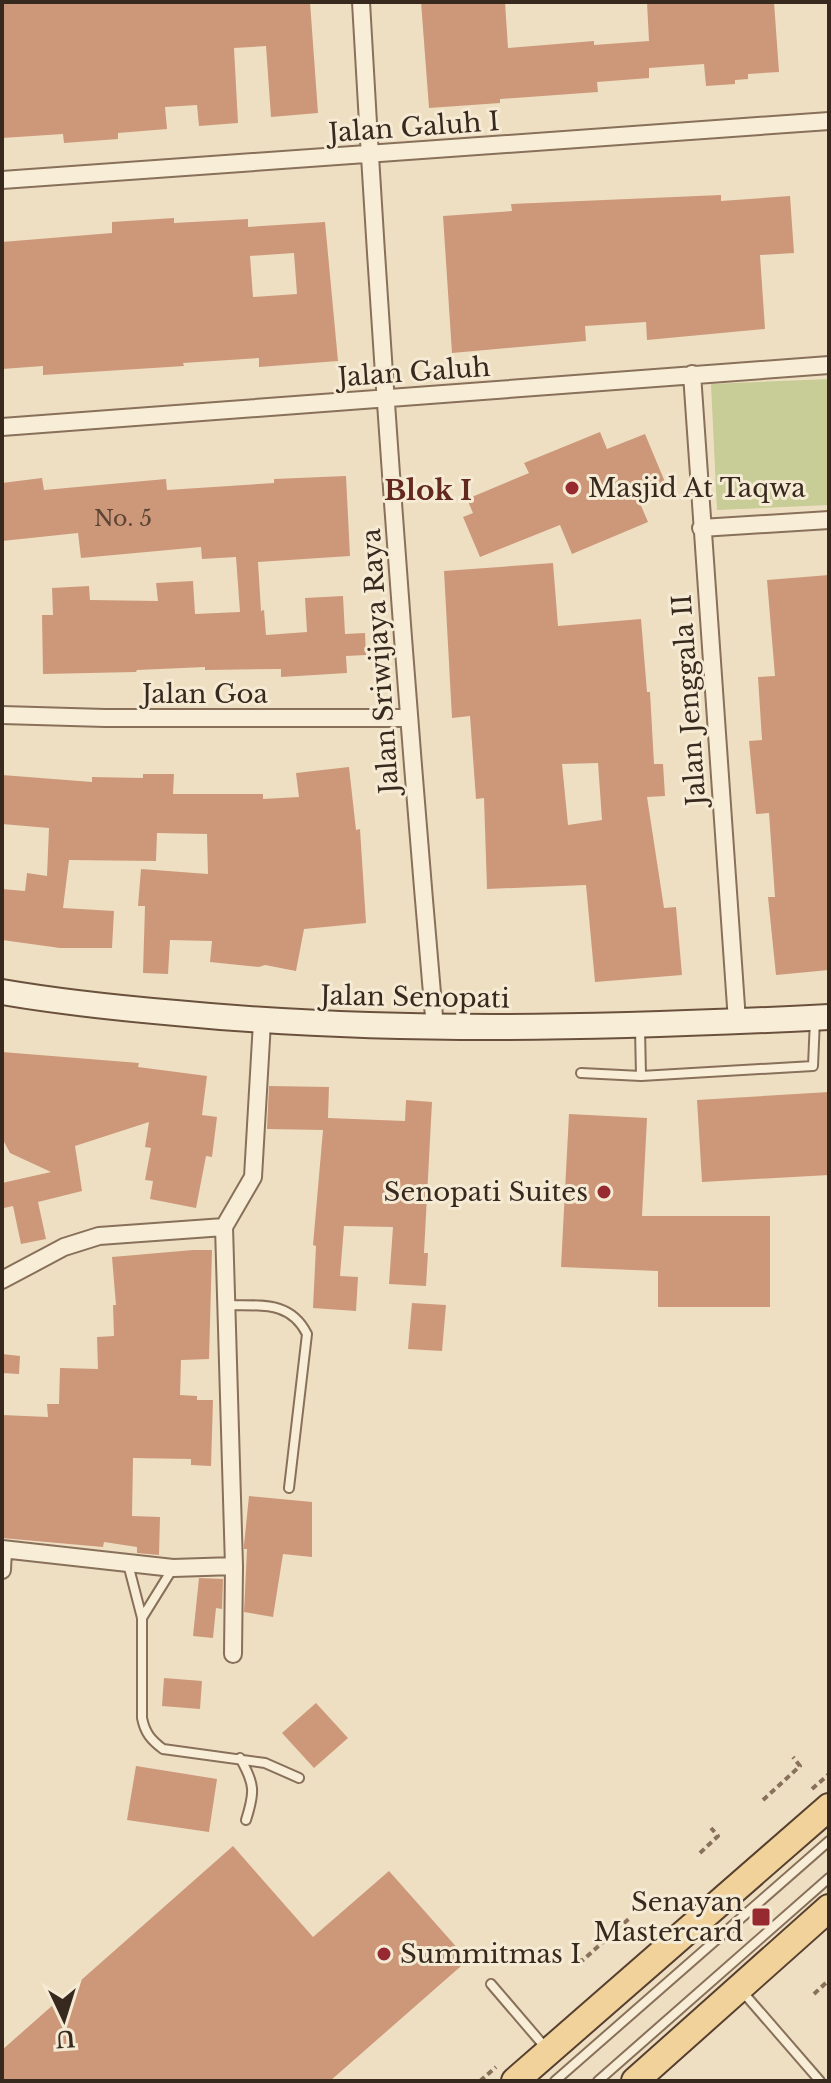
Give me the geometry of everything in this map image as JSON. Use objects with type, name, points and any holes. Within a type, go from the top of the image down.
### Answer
[{"type":"main road","name":"Jalan Senopati","points":[[2,992],[60,1002],[262,1022],[435,1028],[822,1018]]},
{"type":"main road","points":[[515,2081],[829,1807]]},
{"type":"main road","points":[[635,2081],[829,1908]]},
{"type":"street","name":"Jalan Sriwijaya Raya","points":[[361,2],[407,718],[435,1028]]},
{"type":"street","name":"Jalan Galuh I","points":[[2,180],[829,121]]},
{"type":"street","name":"Jalan Galuh","points":[[2,427],[829,365]]},
{"type":"street","name":"Jalan Jenggala II","points":[[692,374],[737,1021]]},
{"type":"street","points":[[701,528],[829,520]]},
{"type":"street","name":"Jalan Goa","points":[[2,715],[407,718]]},
{"type":"street","points":[[233,1654],[234,1566],[224,1227],[253,1177],[262,1022]]},
{"type":"street","points":[[2,1280],[64,1247],[99,1236],[224,1227]]},
{"type":"street","points":[[2,1570],[3,1549],[173,1568],[234,1566]]},
{"type":"lane","points":[[581,1073],[641,1076],[813,1066],[822,1018]]},
{"type":"lane","points":[[640,1023],[641,1076]]},
{"type":"lane","points":[[227,1305],[286,1310],[300,1320],[307,1334],[289,1488]]},
{"type":"lane","points":[[128,1563],[142,1618],[142,1718],[145,1731],[163,1749],[265,1763],[299,1778]]},
{"type":"lane","points":[[142,1618],[173,1568]]},
{"type":"lane","points":[[240,1758],[250,1774],[254,1792],[246,1820]]},
{"type":"lane","points":[[555,2081],[829,1841]]},
{"type":"lane","points":[[598,2081],[829,1878]]},
{"type":"lane","points":[[491,1984],[549,2052]]},
{"type":"lane","points":[[740,1989],[820,2081]]},
{"type":"path","points":[[763,1800],[800,1766],[793,1757]]},
{"type":"path","points":[[700,1853],[718,1836],[711,1828]]},
{"type":"path","points":[[578,1961],[583,1960],[631,1917]]},
{"type":"path","points":[[814,1994],[829,1980]]},
{"type":"green space","points":[[829,379],[829,505],[717,510],[711,384]]},
{"type":"building","points":[[2,2],[310,2],[318,113],[271,117],[266,46],[234,48],[238,123],[199,126],[197,105],[165,107],[167,129],[118,133],[118,139],[64,143],[63,134],[2,138]]},
{"type":"building","points":[[421,2],[505,2],[508,48],[594,41],[594,45],[649,41],[647,2],[774,2],[779,72],[748,74],[748,79],[735,80],[735,84],[706,86],[704,64],[649,68],[649,78],[597,82],[598,92],[429,108]]},
{"type":"building","points":[[721,195],[721,201],[790,196],[794,253],[760,255],[765,329],[647,340],[646,322],[585,326],[586,341],[452,353],[443,216],[512,211],[511,204]]},
{"type":"building","points":[[174,218],[174,223],[248,219],[248,227],[325,222],[338,361],[259,367],[259,358],[43,375],[43,366],[2,369],[2,242],[112,233],[112,222]],"holes":[[[294,253],[297,294],[253,297],[250,256]]]},
{"type":"building","name":"Masjid At Taqwa","points":[[600,432],[607,449],[645,434],[665,482],[636,494],[648,522],[572,554],[560,525],[480,557],[463,517],[473,513],[467,499],[529,473],[524,463]]},
{"type":"building","points":[[346,476],[350,556],[258,562],[266,635],[307,632],[305,598],[343,596],[345,634],[365,633],[366,655],[346,656],[347,673],[281,677],[281,669],[205,670],[205,667],[43,674],[42,615],[53,615],[52,588],[89,586],[90,600],[158,601],[156,583],[193,581],[195,614],[240,612],[236,557],[202,559],[201,547],[81,558],[78,533],[2,541],[2,483],[42,478],[44,490],[166,479],[167,490],[274,483],[274,479]]},
{"type":"building","points":[[553,563],[558,626],[641,619],[647,692],[650,692],[654,764],[663,764],[665,796],[647,797],[664,908],[676,907],[682,975],[595,982],[586,885],[487,889],[484,798],[476,799],[470,716],[452,718],[444,571]],"holes":[[[598,763],[602,820],[568,825],[562,764]]]},
{"type":"building","points":[[829,575],[829,970],[776,975],[768,897],[775,897],[769,813],[756,814],[749,741],[762,740],[758,677],[775,676],[767,580]]},
{"type":"building","points":[[349,767],[356,830],[360,829],[366,923],[304,929],[296,971],[265,965],[210,962],[212,941],[170,940],[168,974],[143,973],[145,906],[138,906],[141,869],[208,874],[207,834],[157,833],[156,861],[69,860],[63,908],[114,911],[112,948],[60,948],[2,940],[2,889],[25,891],[27,873],[47,876],[49,828],[2,824],[2,775],[92,782],[92,777],[143,778],[143,774],[174,774],[173,794],[263,794],[263,799],[299,797],[296,773]]},
{"type":"building","points":[[2,1052],[139,1063],[138,1067],[207,1076],[202,1115],[217,1117],[212,1157],[206,1156],[196,1208],[150,1199],[153,1181],[145,1180],[151,1148],[145,1147],[149,1122],[75,1146],[82,1191],[38,1202],[46,1239],[21,1244],[13,1206],[4,1208],[2,1183],[51,1172],[10,1153],[2,1138]]},
{"type":"building","points":[[269,1086],[329,1087],[328,1118],[405,1121],[406,1100],[432,1102],[424,1253],[428,1253],[426,1286],[389,1284],[393,1227],[344,1226],[340,1276],[358,1277],[356,1311],[313,1308],[316,1246],[313,1245],[323,1130],[267,1129]]},
{"type":"building","points":[[829,1092],[829,1175],[702,1182],[697,1100]]},
{"type":"building","points":[[569,1114],[647,1118],[642,1216],[770,1216],[770,1307],[658,1307],[658,1271],[561,1267]]},
{"type":"building","points":[[212,1250],[209,1359],[181,1360],[180,1395],[213,1400],[211,1466],[191,1465],[191,1459],[133,1458],[132,1516],[160,1517],[159,1555],[137,1553],[137,1547],[104,1542],[103,1547],[2,1538],[2,1415],[48,1417],[47,1404],[59,1404],[60,1368],[98,1369],[97,1337],[114,1336],[113,1305],[116,1305],[112,1257]]},
{"type":"building","points":[[412,1303],[446,1305],[442,1351],[408,1349]]},
{"type":"building","points":[[2,1354],[20,1356],[19,1374],[2,1373]]},
{"type":"building","points":[[249,1496],[312,1502],[312,1557],[283,1554],[273,1617],[244,1612],[247,1549],[244,1545]]},
{"type":"building","points":[[199,1578],[223,1579],[222,1609],[216,1608],[213,1638],[193,1636]]},
{"type":"building","points":[[164,1678],[202,1681],[200,1709],[162,1706]]},
{"type":"building","points":[[316,1703],[348,1738],[314,1768],[282,1733]]},
{"type":"building","points":[[136,1766],[217,1779],[209,1832],[127,1820]]},
{"type":"building","points":[[233,1846],[313,1937],[389,1871],[468,1960],[330,2081],[2,2081],[2,2050]]},
{"type":"place","name":"Masjid At Taqwa","points":[[572,488]]},
{"type":"place","name":"Senopati Suites","points":[[604,1192]]},
{"type":"place","name":"Senayan Mastercard","points":[[761,1917]]},
{"type":"place","name":"Summitmas I","points":[[384,1954]]},
{"type":"district","name":"Blok I","points":[[428,490]]}]
